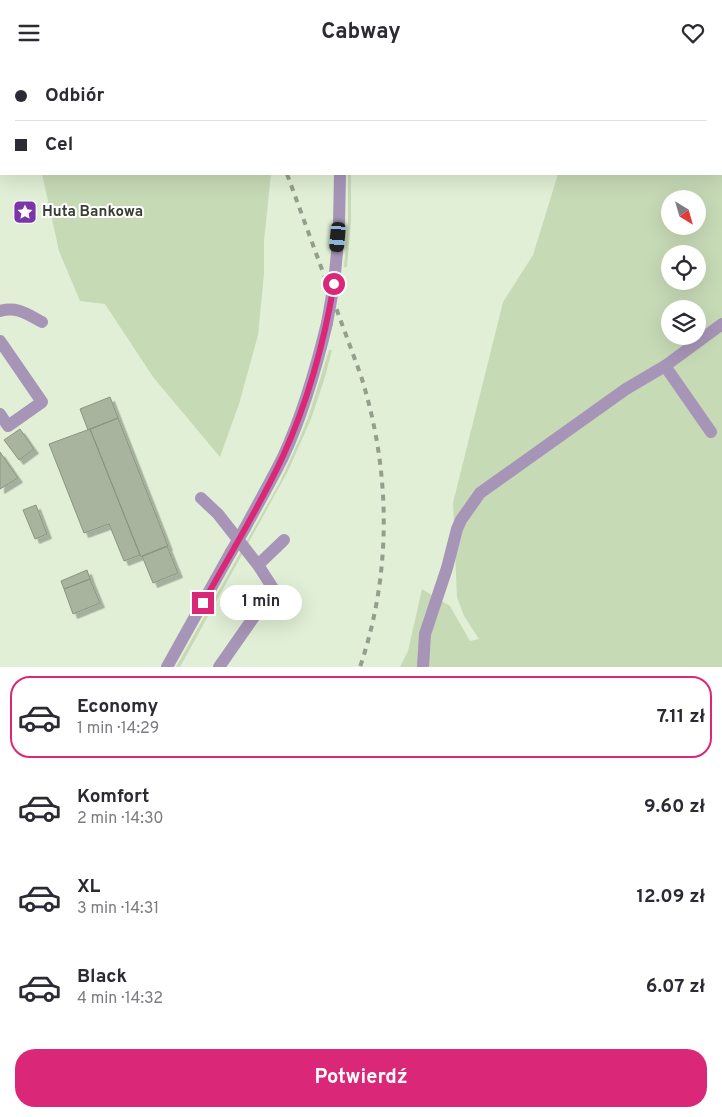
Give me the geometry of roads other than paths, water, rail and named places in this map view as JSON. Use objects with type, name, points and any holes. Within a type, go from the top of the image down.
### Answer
[{"type":"street","points":[[167,667],[276,471],[296,425],[314,375],[327,323],[334,284],[340,216],[340,175]]},
{"type":"street","points":[[0,311],[8,309],[20,310],[42,322]]},
{"type":"street","points":[[423,667],[425,633],[445,574],[457,529],[480,493],[626,389],[665,366],[722,324]]},
{"type":"street","points":[[0,341],[42,402],[8,426],[0,414]]},
{"type":"street","points":[[665,366],[711,432]]},
{"type":"street","points":[[201,498],[218,514],[258,565],[276,593],[256,614],[219,667]]},
{"type":"street","points":[[258,565],[284,540]]},
{"type":"railway","points":[[287,175],[361,376],[378,448],[384,522],[382,559],[378,595],[360,667]]},
{"type":"place","name":"Huta Bankowa","points":[[25,212]]}]
